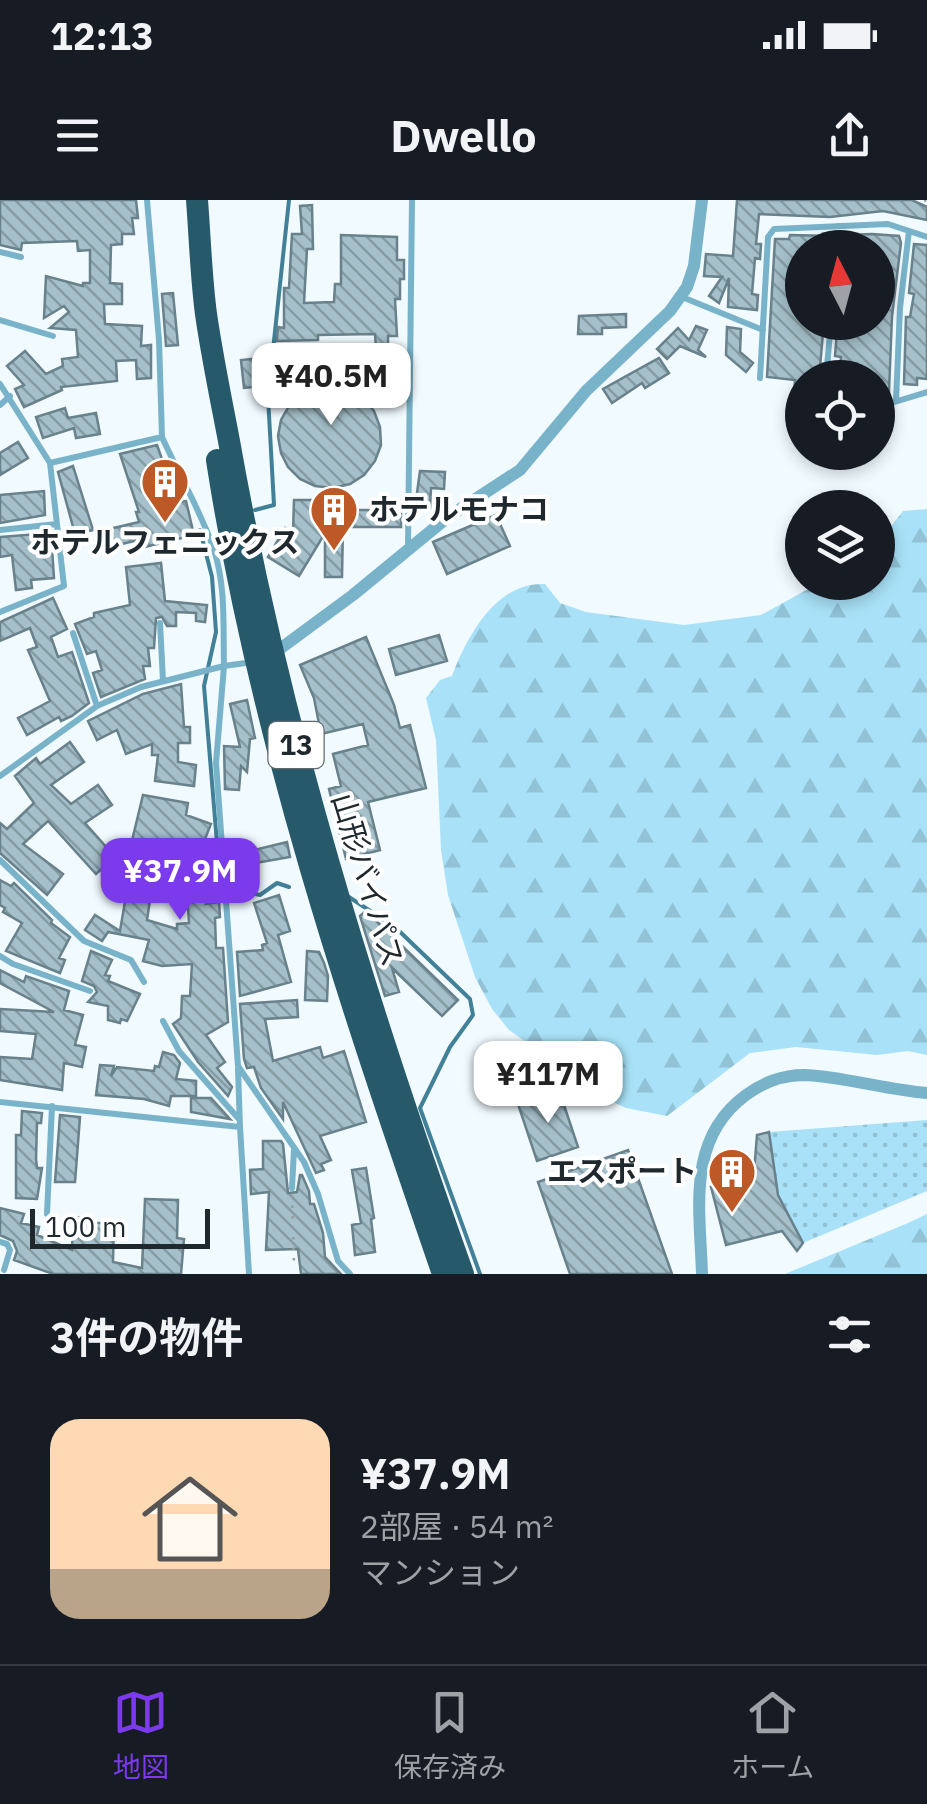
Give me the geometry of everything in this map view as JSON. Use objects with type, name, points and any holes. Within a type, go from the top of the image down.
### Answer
[{"type":"highway","name":"山形バイパス","points":[[183,200],[194,318],[228,534],[321,842],[463,1274]]},
{"type":"highway","name":"山形バイパス","points":[[197,200],[206,313],[264,658],[303,847],[442,1274]]},
{"type":"street","points":[[264,658],[353,595],[448,516],[520,470],[586,391],[670,311],[694,266],[702,200]]},
{"type":"street","points":[[702,1274],[699,1169],[706,1144],[730,1107],[776,1079],[804,1075],[927,1093]]},
{"type":"lane","points":[[147,200],[160,340],[162,438],[200,513],[221,583],[224,666],[216,763],[249,1274]]},
{"type":"lane","points":[[408,547],[412,200]]},
{"type":"lane","points":[[760,378],[768,237],[774,229],[888,224],[927,237]]},
{"type":"lane","points":[[838,226],[838,230]]},
{"type":"lane","points":[[908,231],[896,401],[927,392]]},
{"type":"lane","points":[[0,252],[21,257]]},
{"type":"lane","points":[[680,296],[763,330]]},
{"type":"lane","points":[[0,320],[53,336]]},
{"type":"lane","points":[[305,352],[409,356]]},
{"type":"lane","points":[[0,384],[50,463],[64,586],[1,611]]},
{"type":"lane","points":[[0,405],[10,396]]},
{"type":"lane","points":[[50,463],[162,438]]},
{"type":"lane","points":[[0,530],[57,524]]},
{"type":"lane","points":[[160,622],[162,682]]},
{"type":"lane","points":[[73,634],[97,706]]},
{"type":"lane","points":[[0,776],[97,706],[162,682],[264,658]]},
{"type":"lane","points":[[0,860],[84,940],[131,960],[144,982]]},
{"type":"lane","points":[[0,956],[90,991]]},
{"type":"lane","points":[[162,1020],[178,1051],[240,1123]]},
{"type":"lane","points":[[238,1066],[294,1149],[318,1194],[338,1261],[350,1274]]},
{"type":"lane","points":[[0,1102],[240,1123]]},
{"type":"lane","points":[[47,1214],[52,1106]]},
{"type":"lane","points":[[292,1188],[294,1149]]},
{"type":"lane","points":[[0,1242],[8,1244],[10,1250],[4,1270]]},
{"type":"path","points":[[292,1188],[294,1264]]},
{"type":"green space","points":[[927,509],[927,1055],[908,1051],[877,1055],[796,1047],[750,1053],[667,1116],[626,1108],[582,1087],[509,1030],[475,977],[448,895],[441,850],[436,740],[426,698],[440,680],[452,676],[466,644],[486,614],[512,591],[528,585],[545,584],[560,603],[586,612],[684,625],[761,615],[788,600],[895,600],[895,521],[903,511]]},
{"type":"green space","points":[[927,1120],[927,1191],[803,1243],[778,1195],[769,1132]]},
{"type":"green space","points":[[927,1214],[927,1274],[785,1274],[908,1223]]},
{"type":"building","points":[[0,200],[136,200],[138,218],[132,218],[134,234],[122,234],[122,244],[111,245],[110,283],[122,284],[122,304],[104,304],[105,324],[142,326],[141,346],[151,345],[151,378],[137,379],[136,360],[116,361],[117,381],[61,387],[62,390],[24,407],[15,389],[24,385],[7,366],[25,351],[46,374],[63,366],[62,359],[78,357],[76,330],[50,328],[69,312],[64,306],[44,318],[46,276],[83,286],[90,283],[90,250],[78,251],[77,241],[22,243],[21,250],[0,245]]},
{"type":"building","points":[[737,200],[912,200],[927,207],[927,220],[883,211],[830,217],[759,214],[756,244],[761,244],[760,259],[755,258],[752,294],[758,295],[757,310],[728,307],[729,278],[719,303],[709,296],[722,277],[704,276],[706,254],[733,256]]},
{"type":"building","points":[[312,205],[313,249],[307,249],[304,303],[334,302],[335,284],[341,284],[341,235],[397,237],[397,260],[404,260],[404,279],[400,279],[400,299],[395,299],[397,336],[388,336],[388,348],[376,348],[375,334],[318,335],[318,340],[277,341],[278,327],[284,328],[284,288],[289,288],[292,234],[302,234],[300,206]]},
{"type":"building","points":[[895,236],[901,243],[895,292]]},
{"type":"building","points":[[775,239],[785,239],[785,340],[822,340],[821,360],[785,360],[785,379],[767,377]]},
{"type":"building","points":[[914,244],[927,245],[927,379],[917,378],[917,385],[904,384],[906,317],[910,317],[914,294],[909,293]]},
{"type":"building","points":[[173,293],[178,345],[166,346],[162,294]]},
{"type":"building","points":[[626,314],[626,327],[602,328],[602,334],[578,334],[579,316]]},
{"type":"building","points":[[696,326],[707,330],[698,350],[706,357],[680,346],[667,359],[657,349],[678,328],[689,340]]},
{"type":"building","points":[[727,327],[741,329],[740,352],[753,363],[746,372],[726,355]]},
{"type":"building","points":[[836,340],[891,340],[890,360],[841,360],[835,356]]},
{"type":"building","points":[[261,358],[265,386],[244,388],[241,360]]},
{"type":"building","points":[[659,358],[669,373],[645,388],[642,383],[612,403],[603,389]]},
{"type":"building","points":[[371,361],[372,381],[336,382],[363,398],[374,411],[381,445],[364,475],[333,488],[300,479],[288,467],[278,436],[281,420],[301,395],[346,374],[300,376],[299,364]]},
{"type":"building","points":[[65,408],[68,418],[96,413],[100,434],[76,438],[74,428],[43,438],[36,417]]},
{"type":"building","points":[[18,442],[28,458],[0,475],[0,453]]},
{"type":"building","points":[[157,445],[177,502],[186,501],[194,535],[145,547],[143,539],[109,547],[105,530],[139,522],[120,454]]},
{"type":"building","points":[[73,466],[93,530],[75,534],[58,472]]},
{"type":"building","points":[[420,471],[445,472],[444,489],[431,488],[430,508],[415,507]]},
{"type":"building","points":[[44,491],[45,515],[0,523],[0,495]]},
{"type":"building","points":[[294,500],[319,500],[319,510],[401,510],[401,527],[343,527],[342,577],[325,577],[325,533],[299,576],[268,557],[285,528],[293,533]]},
{"type":"building","points":[[496,515],[510,546],[447,574],[433,542]]},
{"type":"building","points":[[51,533],[54,578],[31,580],[32,588],[16,590],[12,555],[0,557],[0,537]]},
{"type":"building","points":[[161,563],[165,601],[207,605],[205,622],[196,621],[196,613],[176,612],[176,626],[167,626],[162,617],[156,618],[154,648],[148,648],[150,666],[143,666],[145,679],[101,697],[93,673],[102,670],[96,651],[87,654],[75,624],[94,617],[94,613],[130,605],[126,567]]},
{"type":"building","points":[[53,598],[67,629],[51,637],[58,657],[72,652],[89,703],[72,716],[61,721],[59,717],[27,735],[18,718],[50,701],[28,650],[37,647],[30,628],[0,641],[0,622]]},
{"type":"building","points":[[439,635],[447,661],[396,675],[389,649]]},
{"type":"building","points":[[366,637],[400,728],[410,725],[426,788],[368,802],[380,850],[346,859],[329,789],[341,786],[333,754],[368,745],[363,724],[321,734],[314,698],[300,665]]},
{"type":"building","points":[[181,684],[184,727],[190,727],[190,743],[178,743],[178,762],[196,765],[194,786],[155,781],[158,755],[152,755],[152,744],[126,754],[117,730],[97,740],[88,721],[143,694]]},
{"type":"building","points":[[247,700],[255,738],[250,739],[247,772],[241,766],[239,790],[225,789],[224,746],[240,747],[230,704]]},
{"type":"building","points":[[70,742],[84,762],[51,785],[71,804],[98,785],[112,805],[85,823],[115,857],[96,874],[48,821],[23,844],[63,874],[47,895],[0,853],[0,823],[7,829],[34,803],[15,776],[36,758],[40,764]]},
{"type":"building","points":[[143,795],[188,803],[186,815],[211,824],[194,866],[199,869],[195,875],[216,885],[206,904],[219,902],[216,948],[223,948],[228,1022],[206,1035],[225,1062],[217,1068],[232,1087],[228,1096],[198,1062],[173,1024],[181,1018],[182,996],[190,996],[192,964],[162,966],[143,961],[149,940],[108,932],[102,941],[85,930],[95,915],[120,931],[128,884],[152,887],[147,920],[177,929],[177,924],[189,923],[188,908],[155,890],[172,859],[129,853]]},
{"type":"building","points":[[287,842],[290,857],[238,866],[235,851]]},
{"type":"building","points":[[0,880],[11,886],[14,883],[51,923],[70,937],[59,958],[65,960],[60,973],[6,951],[22,923],[3,912]]},
{"type":"building","points":[[279,895],[290,931],[278,935],[291,982],[240,996],[237,952],[263,950],[262,945],[267,943],[254,903]]},
{"type":"building","points":[[366,911],[458,1000],[442,1016],[392,968],[399,992],[385,996],[360,916]]},
{"type":"building","points":[[91,951],[112,960],[105,975],[110,976],[108,981],[140,994],[127,1021],[108,1020],[108,1006],[88,1002],[97,992],[94,986],[82,981]]},
{"type":"building","points":[[307,951],[319,952],[324,963],[327,1001],[305,1000]]},
{"type":"building","points":[[0,970],[24,982],[26,976],[69,991],[64,1010],[83,1015],[75,1045],[86,1047],[82,1067],[64,1063],[62,1090],[0,1080],[0,1057],[32,1059],[36,1034],[0,1031],[0,1009],[54,1012],[0,983]]},
{"type":"building","points":[[297,1000],[298,1017],[265,1019],[273,1061],[320,1047],[323,1058],[344,1051],[366,1122],[320,1136],[331,1160],[321,1164],[324,1170],[316,1173],[283,1102],[283,1119],[261,1088],[254,1067],[247,1068],[244,1059],[240,1004]]},
{"type":"building","points":[[163,1052],[174,1055],[180,1063],[176,1079],[196,1081],[196,1096],[171,1096],[169,1106],[144,1099],[96,1095],[100,1065],[114,1066],[111,1076],[117,1067],[154,1071]]},
{"type":"building","points":[[559,1090],[578,1147],[537,1161],[518,1104]]},
{"type":"building","points":[[191,1098],[211,1098],[230,1119],[191,1112]]},
{"type":"building","points":[[22,1111],[42,1113],[41,1123],[37,1123],[37,1168],[42,1168],[37,1199],[16,1198],[16,1135],[21,1135]]},
{"type":"building","points":[[60,1115],[80,1117],[75,1182],[55,1182]]},
{"type":"building","points":[[769,1132],[778,1195],[803,1243],[797,1251],[782,1231],[726,1245],[711,1187],[754,1172],[757,1135]]},
{"type":"building","points":[[263,1141],[283,1144],[288,1193],[297,1192],[302,1175],[323,1233],[325,1257],[341,1274],[301,1274],[298,1249],[266,1250],[269,1192],[251,1194],[250,1170],[263,1169]]},
{"type":"building","points":[[628,1150],[672,1274],[570,1274],[538,1182]]},
{"type":"building","points":[[366,1168],[375,1252],[355,1255],[352,1225],[361,1223],[352,1170]]},
{"type":"building","points":[[145,1199],[178,1200],[177,1238],[184,1239],[181,1274],[53,1274],[14,1260],[17,1251],[13,1241],[0,1235],[0,1208],[24,1214],[21,1223],[39,1227],[37,1235],[72,1250],[73,1217],[92,1218],[92,1223],[114,1223],[113,1262],[142,1268]]},
{"type":"waterway","points":[[255,510],[274,505],[268,397],[289,200]]},
{"type":"waterway","points":[[200,530],[212,577],[216,632],[204,686],[218,855],[213,878],[219,887],[260,895],[277,883],[289,887]]},
{"type":"waterway","points":[[349,897],[396,928],[470,999],[473,1015],[450,1047],[420,1108],[480,1274]]},
{"type":"place","name":"ホテルフェニックス","points":[[165,524]]},
{"type":"place","name":"ホテルモナコ","points":[[334,552]]},
{"type":"place","name":"エスポート","points":[[732,1214]]}]
